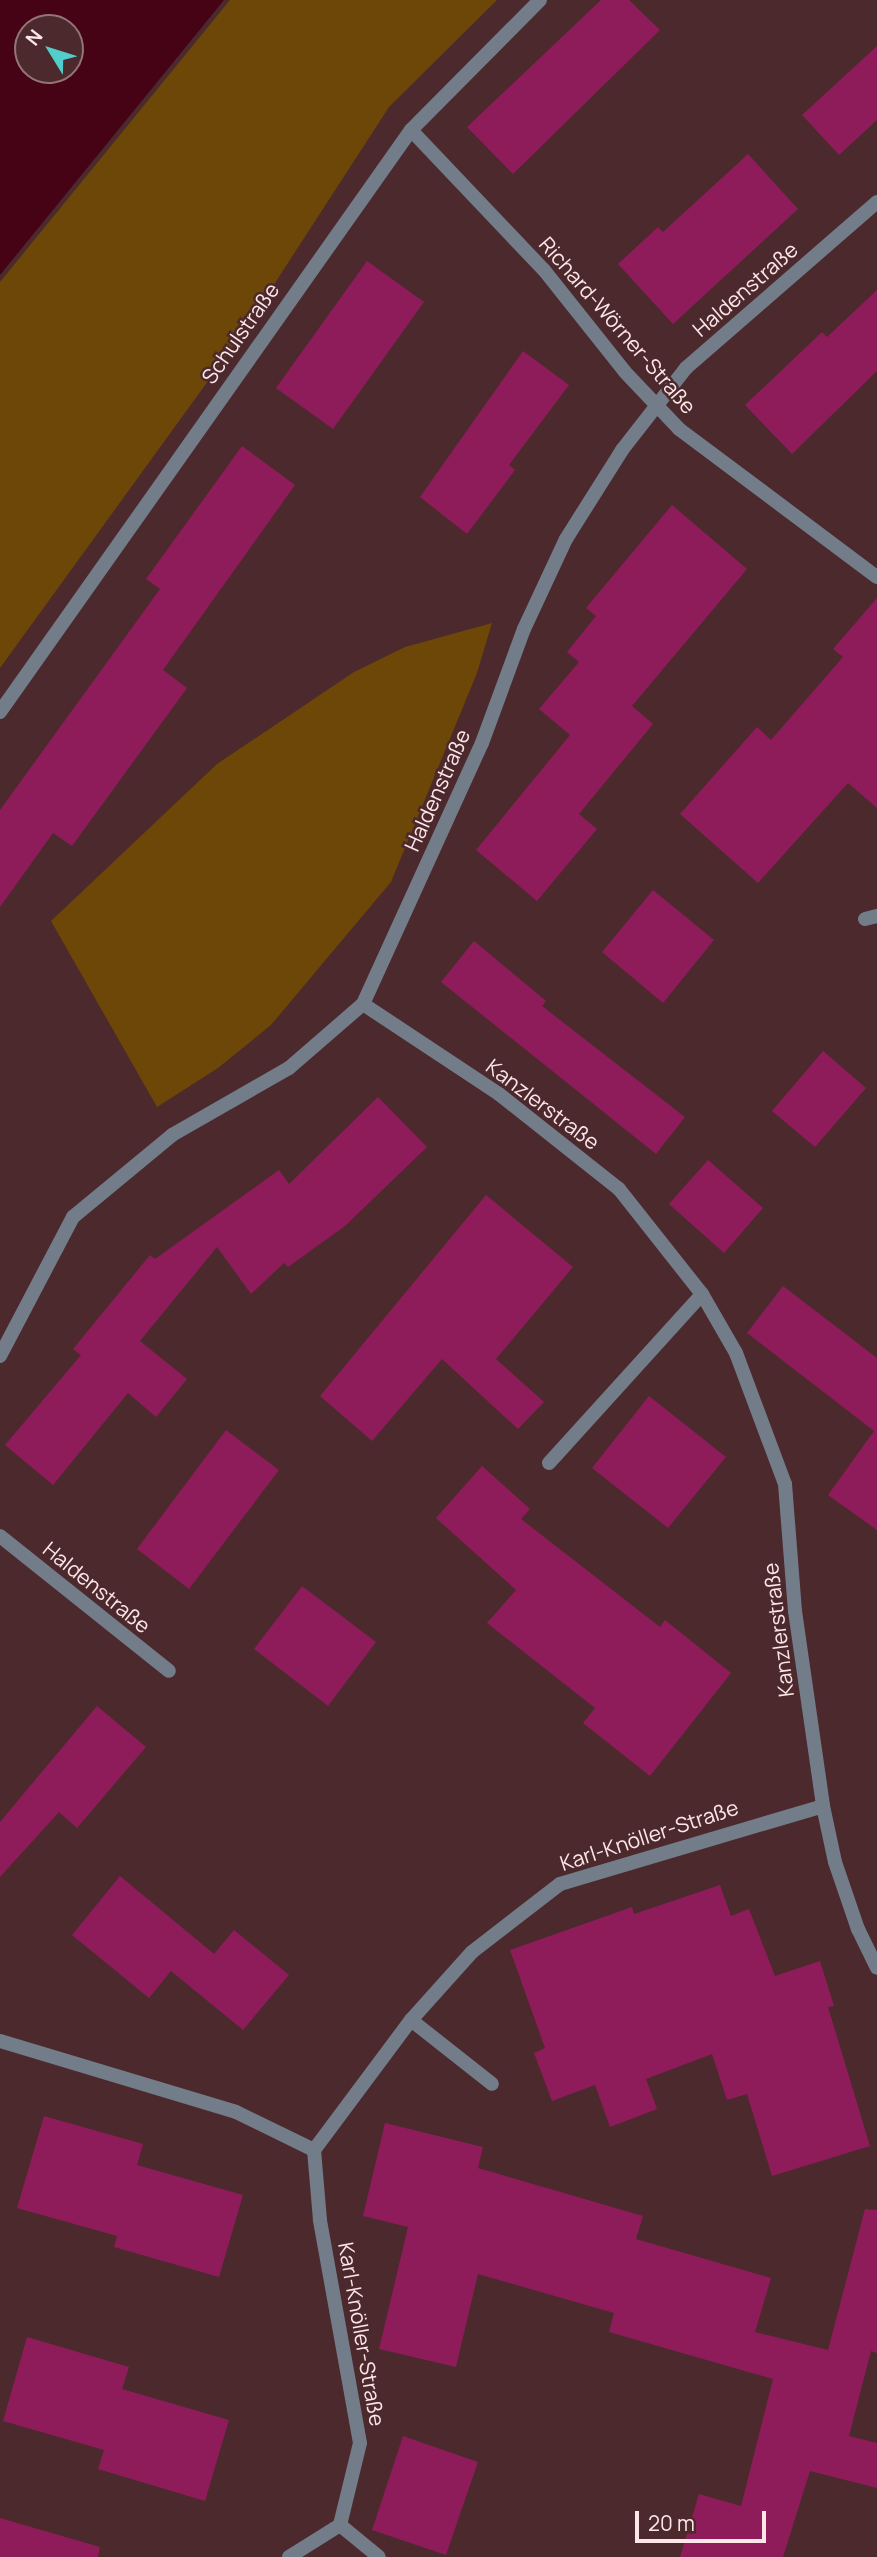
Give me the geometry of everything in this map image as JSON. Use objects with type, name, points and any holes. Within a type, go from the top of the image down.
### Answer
[{"type":"street","name":"Schulstraße","points":[[0,712],[411,130],[540,0]]},
{"type":"street","name":"Richard-Wörner-Straße","points":[[411,130],[544,270],[655,405],[679,429],[877,578]]},
{"type":"street","name":"Haldenstraße","points":[[0,1356],[73,1217],[172,1135],[289,1068],[363,1004],[482,743],[524,629],[566,539],[655,405],[686,368],[877,202]]},
{"type":"street","name":"Kanzlerstraße","points":[[363,1004],[499,1094],[619,1189],[702,1294],[736,1353],[785,1484],[795,1611],[823,1806],[835,1862],[858,1929],[877,1968]]},
{"type":"street","points":[[548,1463],[702,1294]]},
{"type":"street","name":"Haldenstraße","points":[[0,1536],[169,1671]]},
{"type":"street","name":"Karl-Knöller-Straße","points":[[340,2525],[360,2443],[320,2220],[314,2150],[411,2020],[472,1952],[560,1884],[823,1806]]},
{"type":"street","points":[[411,2020],[492,2084]]},
{"type":"street","points":[[0,2041],[236,2112],[314,2150]]},
{"type":"street","points":[[289,2557],[340,2525],[379,2557]]},
{"type":"shaded area","points":[[0,0],[224,0],[0,275]]},
{"type":"shaded area","points":[[230,0],[497,0],[389,107],[240,337],[0,668],[0,282]]},
{"type":"shaded area","points":[[492,623],[477,673],[391,882],[271,1025],[218,1068],[157,1107],[51,921],[217,764],[354,672],[405,647]]},
{"type":"building","points":[[601,0],[629,0],[660,30],[513,174],[467,127]]},
{"type":"building","points":[[877,46],[877,120],[839,155],[802,115]]},
{"type":"building","points":[[748,154],[798,209],[673,324],[618,264],[658,227],[663,232]]},
{"type":"building","points":[[367,261],[424,302],[333,429],[276,388]]},
{"type":"building","points":[[877,290],[877,371],[792,454],[745,405],[822,332],[827,337]]},
{"type":"building","points":[[523,351],[569,385],[509,465],[515,470],[467,534],[420,497]]},
{"type":"building","points":[[242,446],[295,485],[163,670],[187,688],[72,846],[53,833],[0,907],[0,810],[160,589],[146,579]]},
{"type":"building","points":[[672,505],[747,569],[632,706],[653,724],[579,814],[597,829],[537,901],[476,850],[570,735],[539,709],[579,662],[567,652],[596,616],[586,608]]},
{"type":"building","points":[[877,598],[877,808],[848,783],[758,883],[680,814],[757,727],[771,740],[843,657],[833,649]]},
{"type":"building","points":[[653,890],[714,940],[663,1003],[602,952]]},
{"type":"building","points":[[474,941],[546,1001],[542,1006],[685,1117],[656,1154],[441,982]]},
{"type":"building","points":[[823,1051],[866,1088],[815,1147],[772,1111]]},
{"type":"building","points":[[378,1097],[427,1147],[345,1226],[288,1267],[284,1263],[251,1294],[217,1247],[140,1341],[187,1379],[156,1417],[128,1393],[53,1485],[5,1445],[81,1355],[73,1349],[150,1255],[155,1259],[279,1170],[289,1184]]},
{"type":"building","points":[[708,1160],[763,1208],[724,1253],[669,1204]]},
{"type":"building","points":[[486,1195],[573,1267],[496,1359],[544,1402],[518,1429],[442,1359],[372,1441],[320,1396]]},
{"type":"building","points":[[783,1286],[877,1358],[877,1530],[828,1495],[874,1431],[747,1333]]},
{"type":"building","points":[[649,1396],[726,1457],[668,1528],[592,1468]]},
{"type":"building","points":[[226,1430],[279,1470],[189,1589],[137,1549]]},
{"type":"building","points":[[482,1466],[530,1509],[521,1519],[660,1627],[665,1620],[731,1673],[650,1776],[583,1723],[595,1708],[487,1623],[516,1590],[436,1518]]},
{"type":"building","points":[[302,1586],[376,1642],[328,1706],[254,1649]]},
{"type":"building","points":[[97,1706],[146,1747],[77,1828],[59,1812],[0,1877],[0,1822]]},
{"type":"building","points":[[120,1876],[214,1954],[234,1930],[289,1975],[243,2030],[171,1971],[149,1998],[72,1935]]},
{"type":"building","points":[[720,1885],[731,1916],[749,1909],[775,1976],[820,1961],[834,2006],[828,2007],[870,2146],[772,2176],[747,2094],[727,2100],[712,2054],[646,2079],[657,2109],[610,2127],[595,2085],[552,2101],[534,2053],[545,2048],[510,1950],[632,1907],[634,1914]]},
{"type":"building","points":[[44,2116],[143,2144],[137,2165],[243,2195],[219,2277],[114,2247],[117,2236],[17,2208]]},
{"type":"building","points":[[385,2123],[483,2147],[478,2168],[643,2216],[636,2239],[771,2278],[755,2332],[828,2350],[865,2209],[877,2210],[877,2353],[871,2351],[849,2436],[877,2443],[877,2488],[810,2471],[783,2557],[680,2557],[699,2494],[741,2506],[773,2379],[609,2332],[614,2313],[478,2274],[456,2367],[379,2349],[408,2227],[363,2216]]},
{"type":"building","points":[[27,2337],[129,2367],[122,2389],[229,2420],[205,2501],[98,2469],[104,2450],[3,2421]]},
{"type":"building","points":[[403,2436],[478,2462],[446,2555],[372,2530]]},
{"type":"building","points":[[0,2518],[100,2547],[98,2557],[0,2557]]}]
